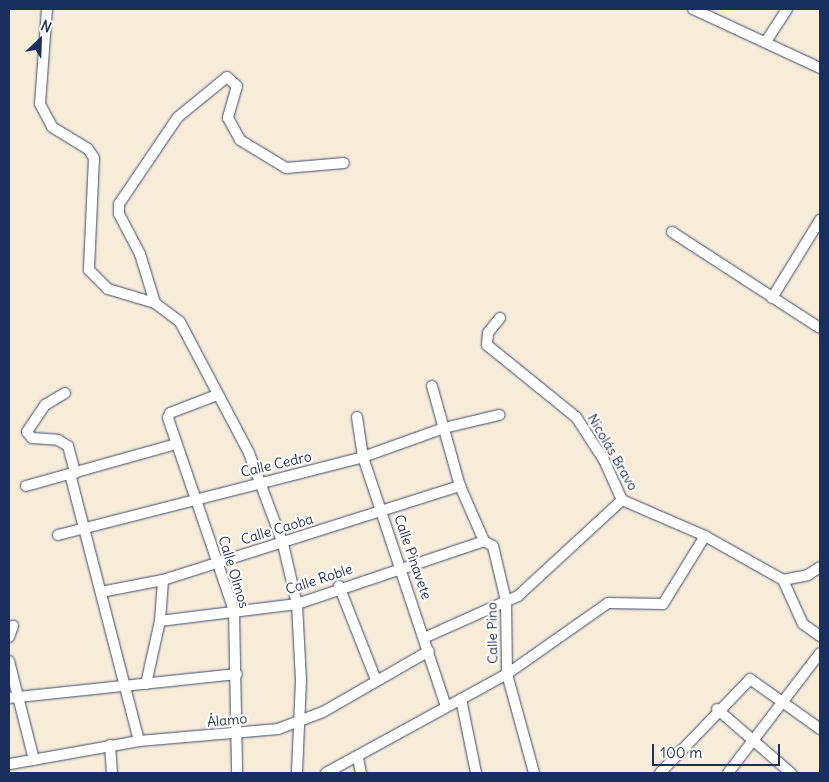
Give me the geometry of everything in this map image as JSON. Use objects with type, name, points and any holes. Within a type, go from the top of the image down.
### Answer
[{"type":"street","points":[[47,9],[40,104],[52,127],[88,148],[94,158],[89,270],[108,289],[155,303],[180,322],[263,482],[283,544],[297,604],[302,680],[298,723],[297,773]]},
{"type":"street","points":[[692,9],[753,39],[767,40],[820,68]]},
{"type":"street","points":[[767,40],[787,9]]},
{"type":"street","points":[[155,303],[140,254],[119,214],[119,204],[178,117],[227,77],[237,86],[228,118],[240,140],[286,168],[344,163]]},
{"type":"street","points":[[772,298],[820,220]]},
{"type":"street","points":[[672,232],[820,328]]},
{"type":"street","name":"Nicolás Bravo","points":[[500,318],[488,333],[487,345],[576,417],[604,460],[622,500],[705,536],[783,580]]},
{"type":"street","name":"Calle Pino","points":[[432,386],[460,486],[484,541],[493,546],[506,601],[507,674],[534,773]]},
{"type":"street","points":[[64,393],[45,405],[27,432],[32,438],[58,440],[68,446],[85,530],[139,741]]},
{"type":"street","name":"Calle Olmos","points":[[217,395],[168,416],[193,497],[219,560],[234,611],[237,674],[234,734],[237,773]]},
{"type":"street","name":"Calle Cedro","points":[[58,535],[85,530],[193,497],[363,457],[444,428],[499,415]]},
{"type":"street","name":"Calle Pinavete","points":[[357,417],[363,457],[426,637],[446,706]]},
{"type":"street","points":[[26,486],[176,444]]},
{"type":"street","name":"Calle Caoba","points":[[101,592],[163,580],[219,560],[283,544],[381,510],[460,486]]},
{"type":"street","points":[[426,637],[518,596],[622,500]]},
{"type":"street","points":[[326,773],[358,758],[446,706],[507,674],[608,603],[663,604],[705,536]]},
{"type":"street","name":"Calle Roble","points":[[160,621],[297,604],[339,586],[402,569],[484,541]]},
{"type":"street","points":[[820,567],[808,575],[783,580],[803,624],[820,636]]},
{"type":"street","points":[[146,684],[160,621],[163,580]]},
{"type":"street","points":[[339,586],[376,680]]},
{"type":"street","points":[[9,637],[13,626]]},
{"type":"street","name":"Álamo","points":[[10,764],[110,745],[234,734],[298,723],[429,651]]},
{"type":"street","points":[[728,773],[752,740],[817,666],[820,653]]},
{"type":"street","points":[[9,660],[13,697],[34,760]]},
{"type":"street","points":[[13,697],[237,674]]},
{"type":"street","points":[[660,773],[745,680],[757,680],[787,701],[820,729]]},
{"type":"street","points":[[461,699],[476,773]]},
{"type":"street","points":[[717,709],[791,773]]},
{"type":"street","points":[[110,745],[112,773]]},
{"type":"street","points":[[358,758],[361,773]]}]
